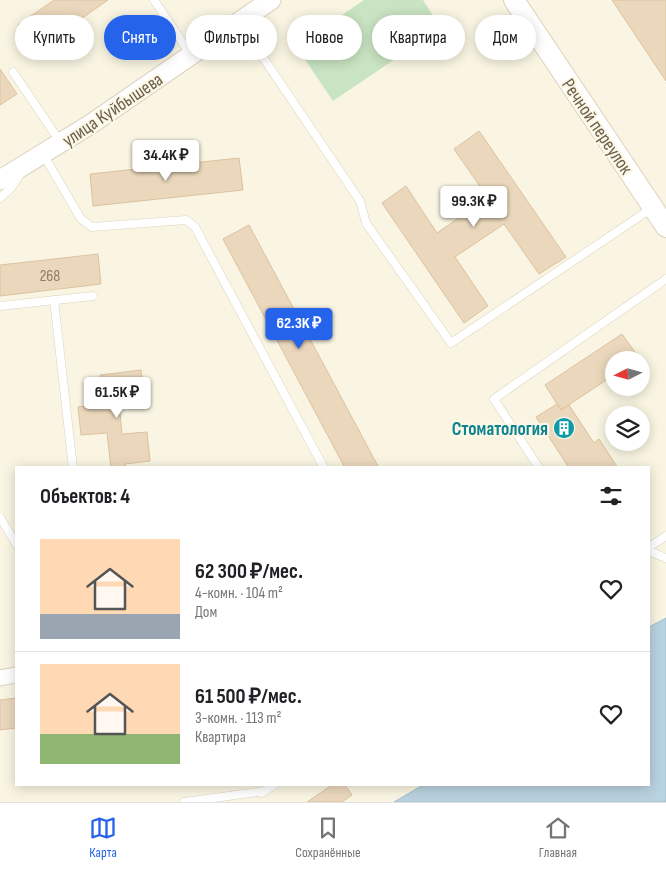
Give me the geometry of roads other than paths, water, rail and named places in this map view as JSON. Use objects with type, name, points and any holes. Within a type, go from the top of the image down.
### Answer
[{"type":"main road","name":"Речной переулок","points":[[514,0],[666,228]]},
{"type":"street","name":"улица Куйбышева","points":[[249,15],[271,0]]},
{"type":"street","name":"улица Куйбышева","points":[[0,180],[91,124],[186,58]]},
{"type":"street","points":[[0,678],[15,676]]},
{"type":"lane","points":[[154,0],[186,48]]},
{"type":"lane","points":[[265,60],[360,201],[366,223],[451,343],[652,207]]},
{"type":"lane","points":[[14,72],[61,143]]},
{"type":"lane","points":[[0,198],[11,188],[35,159],[81,219],[92,227],[186,220],[195,227],[323,466]]},
{"type":"lane","points":[[539,466],[494,399],[666,278]]},
{"type":"lane","points":[[0,306],[93,296]]},
{"type":"lane","points":[[54,300],[73,466]]},
{"type":"lane","points":[[0,517],[15,542]]},
{"type":"lane","points":[[650,548],[666,536]]},
{"type":"lane","points":[[650,550],[666,558]]},
{"type":"lane","points":[[256,796],[272,786]]},
{"type":"lane","points":[[184,802],[265,790]]},
{"type":"water","points":[[666,618],[666,802],[394,802],[421,786],[650,786],[650,626]]},
{"type":"place","name":"Стоматология","points":[[564,428]]}]
